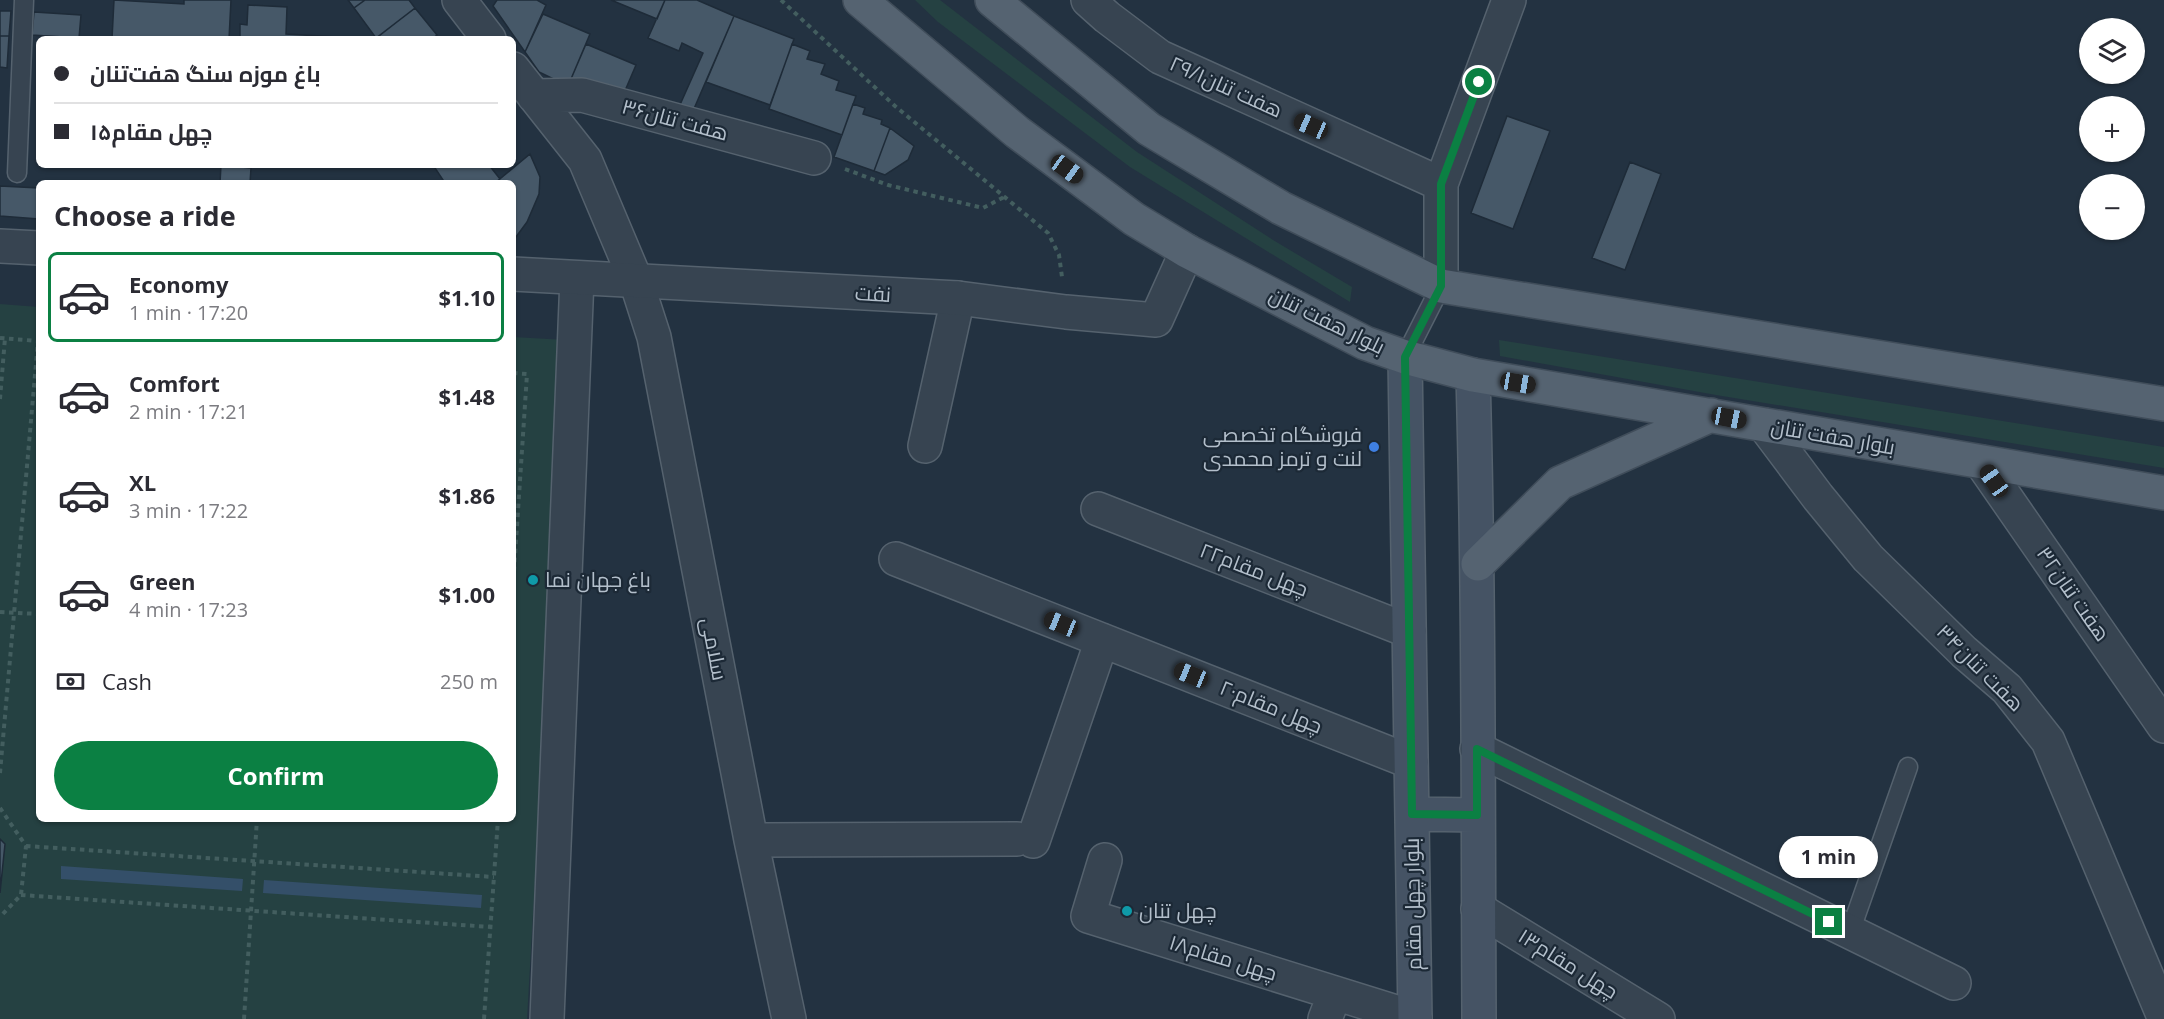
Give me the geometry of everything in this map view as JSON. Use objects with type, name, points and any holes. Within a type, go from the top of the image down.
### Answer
[{"type":"main road","name":"بلوار هفت تنان","points":[[860,0],[1017,132],[1134,219],[1187,251],[1365,343],[1405,357],[1473,375],[2164,493]]},
{"type":"main road","points":[[992,0],[1149,129],[1281,208],[1441,286],[2164,404]]},
{"type":"main road","name":"بلوار چهل مقام","points":[[1405,357],[1415,1019]]},
{"type":"main road","points":[[1473,375],[1478,564],[1479,1019]]},
{"type":"main road","points":[[1478,564],[1560,483],[1711,415]]},
{"type":"main road","points":[[1412,814],[1477,815]]},
{"type":"street","points":[[459,0],[487,36]]},
{"type":"street","name":"۲۹/۱هفت تنان","points":[[1089,0],[1107,17],[1160,57],[1441,184]]},
{"type":"street","points":[[1441,286],[1441,184],[1509,0]]},
{"type":"street","name":"سلامی","points":[[516,73],[585,160],[636,281],[654,337],[751,840],[789,1019]]},
{"type":"street","name":"هفت تنان۳۶","points":[[534,96],[582,95],[814,158]]},
{"type":"street","points":[[0,246],[36,248]]},
{"type":"street","name":"نفت","points":[[516,274],[958,298],[1066,312],[1156,320],[1187,251]]},
{"type":"street","points":[[547,1019],[577,278]]},
{"type":"street","points":[[925,446],[958,298]]},
{"type":"street","name":"هفت تنان۳۴","points":[[1764,425],[1818,497],[1868,558],[1964,652],[2007,689],[2048,741],[2164,1017]]},
{"type":"street","name":"هفت تنان۳۲","points":[[1981,462],[2164,726]]},
{"type":"street","name":"چهل مقام۲۲","points":[[1098,509],[1409,631]]},
{"type":"street","name":"چهل مقام۲۰","points":[[896,559],[1411,762]]},
{"type":"street","points":[[751,840],[1025,840],[1102,640]]},
{"type":"street","points":[[1477,749],[1954,983]]},
{"type":"street","name":"۱۸چهل مقام","points":[[1105,860],[1088,916],[1330,1006],[1415,1019]]},
{"type":"street","name":"چهل مقام۱۳","points":[[1478,909],[1658,1019]]},
{"type":"lane","points":[[17,173],[24,0]]},
{"type":"lane","points":[[1405,357],[1441,286]]},
{"type":"lane","points":[[1850,932],[1908,767]]},
{"type":"path","points":[[781,0],[896,106],[1048,233],[1059,255],[1066,312]]},
{"type":"path","points":[[814,158],[888,184],[983,208],[1006,196]]},
{"type":"path","points":[[0,399],[3,338],[36,341]]},
{"type":"path","points":[[0,773],[36,364]]},
{"type":"path","points":[[516,373],[527,374],[516,541]]},
{"type":"path","points":[[0,612],[36,614]]},
{"type":"path","points":[[0,808],[26,846],[21,895],[0,917]]},
{"type":"path","points":[[244,1019],[258,822]]},
{"type":"path","points":[[484,1019],[498,822]]},
{"type":"path","points":[[26,846],[494,877]]},
{"type":"path","points":[[21,895],[490,927]]},
{"type":"green space","points":[[915,0],[940,0],[1137,152],[1273,240],[1352,287],[1350,302],[1130,167],[938,22]]},
{"type":"green space","name":"باغ جهان نما","points":[[0,304],[36,307],[36,822],[516,822],[516,337],[566,340],[527,1019],[0,1019]]},
{"type":"green space","points":[[1499,340],[2164,447],[2164,468],[1716,395],[1500,356]]},
{"type":"water","points":[[61,866],[243,879],[242,891],[61,879]]},
{"type":"water","points":[[264,880],[482,895],[481,908],[263,893]]},
{"type":"building","points":[[114,0],[184,4],[184,0],[231,0],[229,36],[112,36]]},
{"type":"building","points":[[348,0],[365,0],[354,8]]},
{"type":"building","points":[[365,0],[409,0],[415,8],[379,36],[375,36],[354,8]]},
{"type":"building","points":[[497,0],[537,0],[546,5],[525,52],[516,36],[493,6]]},
{"type":"building","points":[[611,0],[665,0],[657,19]]},
{"type":"building","points":[[665,0],[697,0],[734,16],[693,111],[679,107],[703,53],[682,43],[679,51],[648,38]]},
{"type":"building","points":[[248,5],[287,7],[286,34],[320,36],[240,36],[240,24],[247,25]]},
{"type":"building","points":[[415,8],[437,35],[436,36],[379,36]]},
{"type":"building","points":[[0,11],[11,11],[9,36],[0,36]]},
{"type":"building","points":[[34,12],[81,15],[79,36],[32,35]]},
{"type":"building","points":[[543,14],[590,34],[568,86],[539,72],[525,52]]},
{"type":"building","points":[[734,16],[794,39],[770,105],[706,82]]},
{"type":"building","points":[[0,36],[9,36],[7,68],[0,67]]},
{"type":"building","points":[[586,44],[636,65],[624,93],[571,79]]},
{"type":"building","points":[[792,44],[810,51],[807,59],[825,64],[821,74],[839,81],[836,90],[856,96],[842,135],[769,109]]},
{"type":"building","points":[[853,104],[865,108],[863,114],[882,120],[881,124],[890,128],[874,171],[834,157]]},
{"type":"building","points":[[1507,116],[1550,131],[1513,229],[1471,213]]},
{"type":"building","points":[[890,128],[914,146],[908,160],[885,175],[874,171]]},
{"type":"building","points":[[530,154],[540,177],[539,194],[527,222],[516,237],[516,180],[499,180],[516,168]]},
{"type":"building","points":[[1630,162],[1661,174],[1625,270],[1592,258]]},
{"type":"building","points":[[221,168],[251,168],[250,180],[220,180]]},
{"type":"building","points":[[435,168],[491,168],[500,179],[499,180],[443,180]]},
{"type":"building","points":[[0,186],[36,188],[36,219],[0,216]]},
{"type":"building","points":[[0,839],[5,844],[0,893]]},
{"type":"place","name":"فروشگاه تخصصی لنت و ترمز محمدی","points":[[1374,447]]},
{"type":"place","name":"باغ جهان نما","points":[[533,580]]},
{"type":"place","name":"چهل تنان","points":[[1127,911]]},
{"type":"route","points":[[1479,82],[1441,184],[1441,286],[1405,357],[1412,814],[1477,815],[1477,749],[1829,922]]}]
